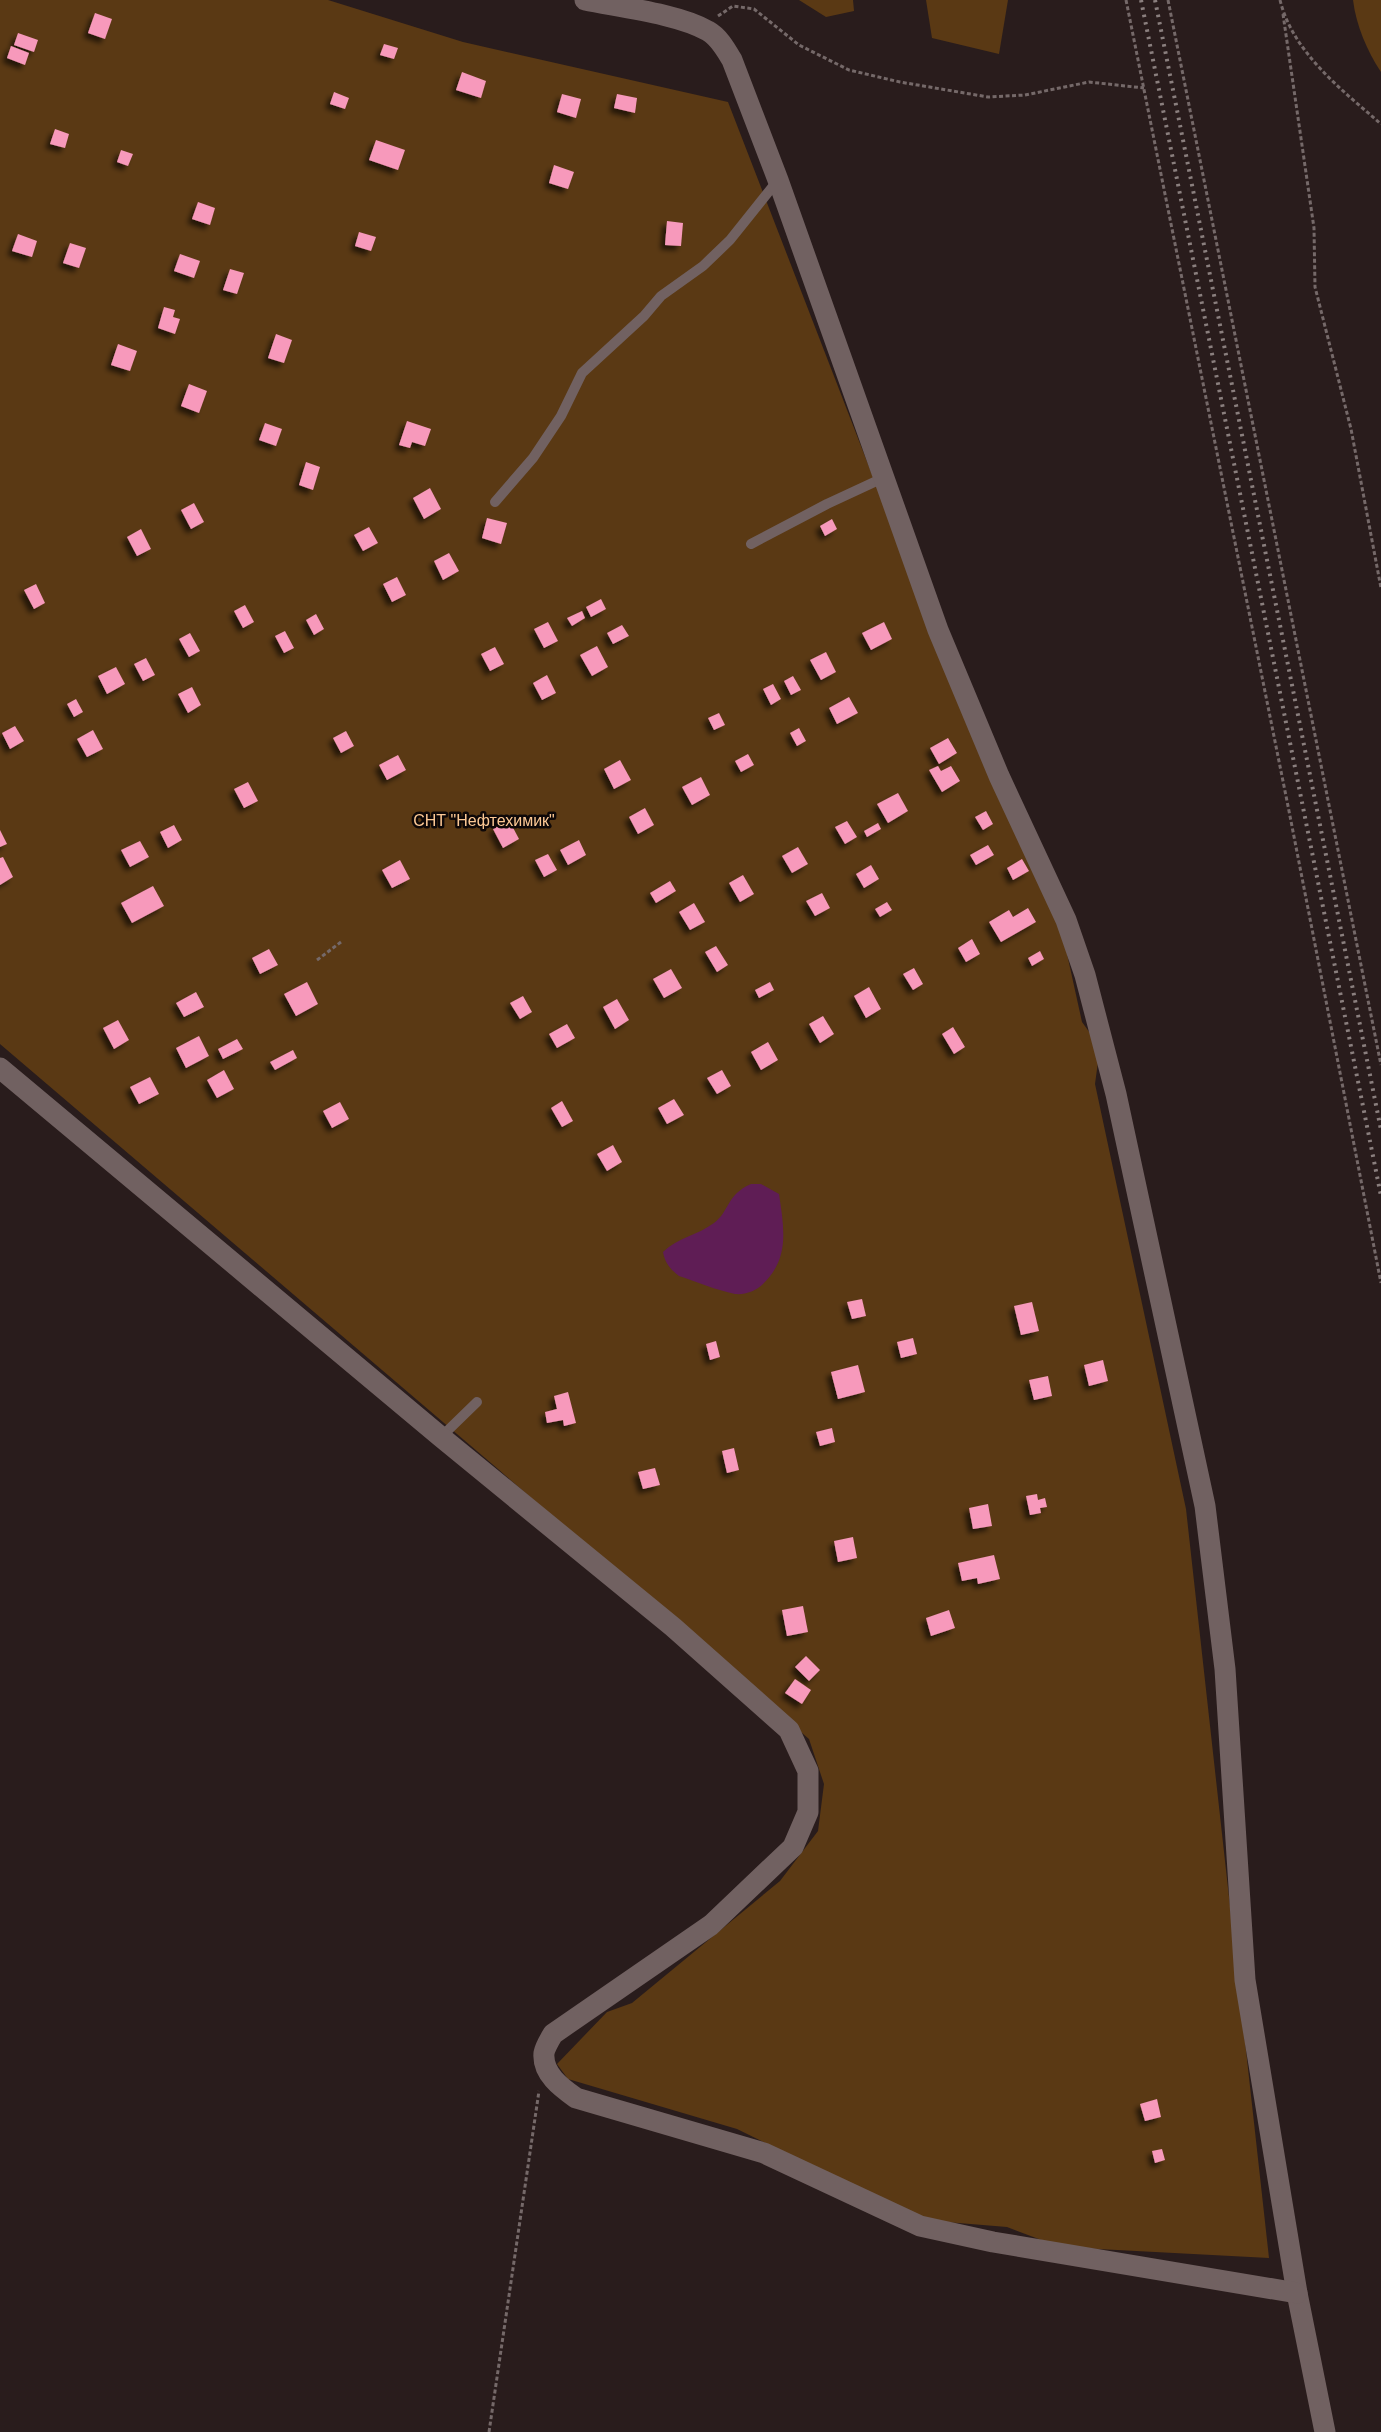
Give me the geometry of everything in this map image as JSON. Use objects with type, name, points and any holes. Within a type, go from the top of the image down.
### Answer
[{"type":"street","points":[[585,0],[691,23],[710,32],[724,46],[732,60],[778,180],[950,657],[999,776],[1066,920],[1085,975],[1116,1094],[1205,1506],[1225,1669],[1245,1980],[1297,2293],[1325,2432]]},
{"type":"street","points":[[0,1068],[441,1437],[673,1626],[789,1730],[808,1771],[808,1812],[793,1848],[711,1925],[553,2034],[544,2053],[550,2074],[559,2087],[576,2098],[764,2153],[920,2226],[993,2242],[1297,2293]]},
{"type":"lane","points":[[495,502],[533,458],[561,416],[582,373],[644,316],[661,296],[703,266],[730,240],[778,180]]},
{"type":"lane","points":[[751,544],[827,504],[884,478]]},
{"type":"lane","points":[[441,1437],[477,1402]]},
{"type":"path","points":[[1126,0],[1287,801],[1381,1282]]},
{"type":"path","points":[[1168,0],[1381,1065]]},
{"type":"path","points":[[1280,0],[1314,228],[1315,287],[1351,429],[1381,588]]},
{"type":"path","points":[[710,32],[720,14],[733,6],[754,9],[799,44],[848,70],[900,82],[988,97],[1025,94],[1089,82],[1144,88]]},
{"type":"path","points":[[1283,14],[1314,63],[1381,124]]},
{"type":"path","points":[[317,960],[341,942]]},
{"type":"path","points":[[489,2432],[544,2053]]},
{"type":"green space","name":"СНТ \"Нефтехимик\"","points":[[0,0],[328,0],[463,42],[728,102],[878,490],[1058,913],[1082,1022],[1100,1047],[1095,1084],[1186,1509],[1269,2258],[1060,2247],[1007,2227],[922,2220],[737,2129],[568,2079],[557,2064],[607,2012],[632,2003],[780,1881],[818,1831],[824,1784],[809,1739],[498,1469],[0,1044]]},
{"type":"green space","points":[[799,0],[853,0],[854,11],[826,17]]},
{"type":"green space","points":[[926,0],[1008,0],[999,54],[932,38]]},
{"type":"green space","points":[[1353,0],[1381,0],[1381,72],[1363,38]]},
{"type":"shaded area","points":[[751,1184],[761,1184],[779,1194],[783,1242],[778,1264],[772,1274],[754,1291],[735,1294],[679,1276],[673,1271],[668,1266],[663,1252],[675,1243],[714,1223],[737,1193]]},
{"type":"building","points":[[95,13],[112,19],[105,39],[88,33]]},
{"type":"building","points":[[18,33],[38,40],[34,52],[14,45]]},
{"type":"building","points":[[384,44],[398,48],[394,59],[380,55]]},
{"type":"building","points":[[11,46],[29,53],[25,65],[7,58]]},
{"type":"building","points":[[462,72],[486,81],[481,98],[456,90]]},
{"type":"building","points":[[334,92],[349,98],[345,109],[330,104]]},
{"type":"building","points":[[562,94],[581,99],[576,118],[557,112]]},
{"type":"building","points":[[617,94],[637,98],[635,113],[614,108]]},
{"type":"building","points":[[55,129],[69,134],[65,148],[50,144]]},
{"type":"building","points":[[376,140],[405,150],[398,170],[369,160]]},
{"type":"building","points":[[121,150],[133,154],[128,166],[117,162]]},
{"type":"building","points":[[554,165],[574,172],[568,189],[549,183]]},
{"type":"building","points":[[198,202],[215,208],[210,225],[192,219]]},
{"type":"building","points":[[667,221],[683,223],[681,246],[665,245]]},
{"type":"building","points":[[359,232],[376,237],[371,251],[355,246]]},
{"type":"building","points":[[18,234],[37,241],[32,257],[12,251]]},
{"type":"building","points":[[70,243],[86,248],[79,268],[63,263]]},
{"type":"building","points":[[180,254],[200,261],[194,278],[174,271]]},
{"type":"building","points":[[230,269],[244,273],[237,294],[223,290]]},
{"type":"building","points":[[164,307],[175,310],[173,317],[180,319],[175,334],[158,328]]},
{"type":"building","points":[[276,334],[292,340],[284,363],[268,358]]},
{"type":"building","points":[[118,344],[137,351],[130,371],[111,365]]},
{"type":"building","points":[[189,384],[207,391],[199,413],[181,406]]},
{"type":"building","points":[[407,421],[431,429],[425,446],[412,442],[410,448],[399,445]]},
{"type":"building","points":[[265,423],[282,429],[276,446],[259,440]]},
{"type":"building","points":[[306,462],[320,467],[313,490],[299,485]]},
{"type":"building","points":[[430,488],[441,509],[424,519],[413,498]]},
{"type":"building","points":[[194,503],[204,522],[191,529],[181,510]]},
{"type":"building","points":[[487,518],[507,523],[501,544],[482,538]]},
{"type":"building","points":[[832,519],[837,529],[825,536],[820,526]]},
{"type":"building","points":[[369,527],[378,543],[363,551],[354,535]]},
{"type":"building","points":[[141,529],[151,549],[137,556],[127,537]]},
{"type":"building","points":[[449,553],[459,571],[443,580],[434,561]]},
{"type":"building","points":[[397,577],[406,595],[392,602],[383,584]]},
{"type":"building","points":[[36,584],[45,603],[34,609],[24,590]]},
{"type":"building","points":[[601,599],[606,609],[591,617],[586,607]]},
{"type":"building","points":[[245,605],[254,622],[243,628],[234,611]]},
{"type":"building","points":[[582,611],[585,618],[572,626],[567,618]]},
{"type":"building","points":[[316,614],[324,629],[314,635],[306,620]]},
{"type":"building","points":[[548,622],[558,641],[544,648],[534,629]]},
{"type":"building","points":[[884,622],[892,639],[871,650],[862,633]]},
{"type":"building","points":[[622,625],[629,636],[613,644],[607,633]]},
{"type":"building","points":[[285,631],[294,648],[284,653],[275,636]]},
{"type":"building","points":[[190,633],[200,651],[189,657],[179,639]]},
{"type":"building","points":[[597,646],[608,667],[592,676],[580,655]]},
{"type":"building","points":[[495,647],[504,664],[490,671],[481,654]]},
{"type":"building","points":[[826,652],[836,672],[821,680],[810,660]]},
{"type":"building","points":[[146,658],[155,675],[143,681],[134,664]]},
{"type":"building","points":[[116,667],[125,684],[107,694],[98,676]]},
{"type":"building","points":[[547,675],[556,693],[542,700],[533,683]]},
{"type":"building","points":[[793,676],[801,690],[791,695],[784,681]]},
{"type":"building","points":[[773,684],[781,699],[771,705],[763,689]]},
{"type":"building","points":[[192,687],[201,705],[188,713],[178,694]]},
{"type":"building","points":[[849,697],[858,713],[837,724],[829,708]]},
{"type":"building","points":[[76,699],[83,712],[74,717],[67,704]]},
{"type":"building","points":[[719,713],[725,725],[714,730],[708,718]]},
{"type":"building","points":[[15,726],[24,741],[10,749],[2,733]]},
{"type":"building","points":[[799,728],[806,741],[797,746],[790,733]]},
{"type":"building","points":[[93,730],[103,749],[87,757],[77,739]]},
{"type":"building","points":[[346,731],[354,746],[341,753],[333,738]]},
{"type":"building","points":[[948,738],[957,753],[939,764],[930,748]]},
{"type":"building","points":[[748,754],[754,765],[741,772],[735,761]]},
{"type":"building","points":[[398,755],[406,770],[387,780],[379,765]]},
{"type":"building","points":[[620,760],[631,780],[614,789],[604,769]]},
{"type":"building","points":[[938,766],[941,771],[951,766],[960,781],[942,792],[929,770]]},
{"type":"building","points":[[701,777],[710,795],[692,805],[682,787]]},
{"type":"building","points":[[248,782],[258,801],[244,808],[234,789]]},
{"type":"building","points":[[898,793],[908,811],[888,823],[877,804]]},
{"type":"building","points":[[645,808],[654,825],[638,834],[629,817]]},
{"type":"building","points":[[986,811],[993,824],[983,830],[975,817]]},
{"type":"building","points":[[509,820],[519,839],[503,848],[493,829]]},
{"type":"building","points":[[847,821],[857,837],[845,844],[835,827]]},
{"type":"building","points":[[878,823],[881,829],[867,837],[864,831]]},
{"type":"building","points":[[174,825],[182,840],[168,848],[160,832]]},
{"type":"building","points":[[0,830],[7,844],[0,847]]},
{"type":"building","points":[[579,840],[586,855],[568,865],[560,850]]},
{"type":"building","points":[[140,841],[149,857],[130,867],[121,850]]},
{"type":"building","points":[[988,845],[994,855],[976,865],[970,855]]},
{"type":"building","points":[[798,847],[808,864],[792,873],[782,856]]},
{"type":"building","points":[[548,854],[557,870],[544,877],[535,860]]},
{"type":"building","points":[[3,857],[13,877],[0,885],[0,858]]},
{"type":"building","points":[[1022,859],[1029,871],[1013,880],[1007,868]]},
{"type":"building","points":[[400,860],[410,879],[392,888],[382,870]]},
{"type":"building","points":[[871,865],[879,879],[864,888],[856,874]]},
{"type":"building","points":[[743,875],[754,894],[740,902],[729,883]]},
{"type":"building","points":[[670,881],[676,891],[656,903],[650,893]]},
{"type":"building","points":[[153,886],[164,906],[132,923],[121,903]]},
{"type":"building","points":[[822,893],[830,908],[815,916],[806,901]]},
{"type":"building","points":[[887,902],[892,910],[880,917],[875,909]]},
{"type":"building","points":[[694,903],[705,922],[690,930],[679,912]]},
{"type":"building","points":[[1028,908],[1036,922],[1001,942],[989,922],[1009,910],[1013,917]]},
{"type":"building","points":[[972,939],[980,954],[966,962],[958,948]]},
{"type":"building","points":[[716,946],[728,965],[717,972],[705,952]]},
{"type":"building","points":[[269,949],[278,965],[260,974],[252,958]]},
{"type":"building","points":[[1040,951],[1044,959],[1032,966],[1028,958]]},
{"type":"building","points":[[914,968],[923,984],[913,990],[903,974]]},
{"type":"building","points":[[671,969],[682,988],[664,998],[653,979]]},
{"type":"building","points":[[307,982],[318,1004],[296,1016],[284,994]]},
{"type":"building","points":[[770,982],[774,990],[759,998],[755,990]]},
{"type":"building","points":[[869,987],[881,1009],[866,1018],[854,996]]},
{"type":"building","points":[[196,992],[204,1007],[184,1017],[176,1003]]},
{"type":"building","points":[[523,996],[532,1012],[520,1019],[510,1003]]},
{"type":"building","points":[[617,999],[629,1020],[615,1029],[603,1007]]},
{"type":"building","points":[[823,1016],[834,1034],[820,1043],[809,1024]]},
{"type":"building","points":[[118,1020],[129,1040],[114,1049],[103,1028]]},
{"type":"building","points":[[567,1024],[575,1038],[557,1048],[549,1034]]},
{"type":"building","points":[[953,1027],[965,1047],[954,1054],[942,1034]]},
{"type":"building","points":[[199,1036],[209,1056],[186,1068],[176,1048]]},
{"type":"building","points":[[237,1039],[243,1049],[223,1059],[218,1049]]},
{"type":"building","points":[[768,1042],[778,1060],[761,1070],[751,1052]]},
{"type":"building","points":[[293,1050],[297,1058],[275,1070],[270,1062]]},
{"type":"building","points":[[224,1070],[234,1089],[217,1098],[207,1080]]},
{"type":"building","points":[[722,1070],[731,1086],[717,1094],[707,1078]]},
{"type":"building","points":[[150,1077],[159,1094],[139,1104],[130,1087]]},
{"type":"building","points":[[674,1099],[684,1115],[667,1124],[658,1108]]},
{"type":"building","points":[[562,1101],[573,1121],[562,1127],[551,1108]]},
{"type":"building","points":[[340,1102],[349,1119],[332,1128],[323,1111]]},
{"type":"building","points":[[613,1145],[622,1162],[607,1171],[597,1154]]},
{"type":"building","points":[[862,1299],[866,1316],[852,1319],[847,1302]]},
{"type":"building","points":[[1032,1302],[1039,1331],[1021,1335],[1014,1306]]},
{"type":"building","points":[[913,1338],[917,1354],[901,1358],[897,1342]]},
{"type":"building","points":[[716,1341],[720,1357],[710,1360],[706,1344]]},
{"type":"building","points":[[1103,1360],[1108,1381],[1089,1386],[1084,1365]]},
{"type":"building","points":[[858,1365],[865,1392],[838,1399],[831,1372]]},
{"type":"building","points":[[1048,1376],[1052,1396],[1034,1400],[1029,1380]]},
{"type":"building","points":[[568,1392],[576,1423],[564,1426],[563,1420],[547,1423],[545,1412],[557,1409],[554,1396]]},
{"type":"building","points":[[832,1428],[835,1442],[820,1446],[816,1432]]},
{"type":"building","points":[[734,1448],[739,1470],[727,1473],[722,1451]]},
{"type":"building","points":[[655,1468],[660,1485],[643,1489],[638,1472]]},
{"type":"building","points":[[1037,1494],[1038,1500],[1045,1498],[1047,1507],[1040,1508],[1041,1513],[1030,1515],[1026,1496]]},
{"type":"building","points":[[988,1504],[992,1526],[973,1529],[969,1508]]},
{"type":"building","points":[[853,1537],[857,1558],[838,1562],[834,1541]]},
{"type":"building","points":[[994,1555],[1000,1579],[978,1584],[977,1578],[962,1581],[958,1563]]},
{"type":"building","points":[[803,1606],[808,1632],[787,1636],[782,1610]]},
{"type":"building","points":[[949,1610],[955,1628],[931,1636],[926,1618]]},
{"type":"building","points":[[806,1656],[820,1670],[809,1681],[795,1667]]},
{"type":"building","points":[[795,1679],[811,1690],[802,1704],[785,1693]]},
{"type":"building","points":[[1157,2099],[1161,2117],[1145,2121],[1140,2104]]},
{"type":"building","points":[[1162,2149],[1165,2160],[1155,2163],[1152,2151]]},
{"type":"railway","points":[[1141,0],[1381,1196]]},
{"type":"railway","points":[[1155,0],[1381,1130]]}]
